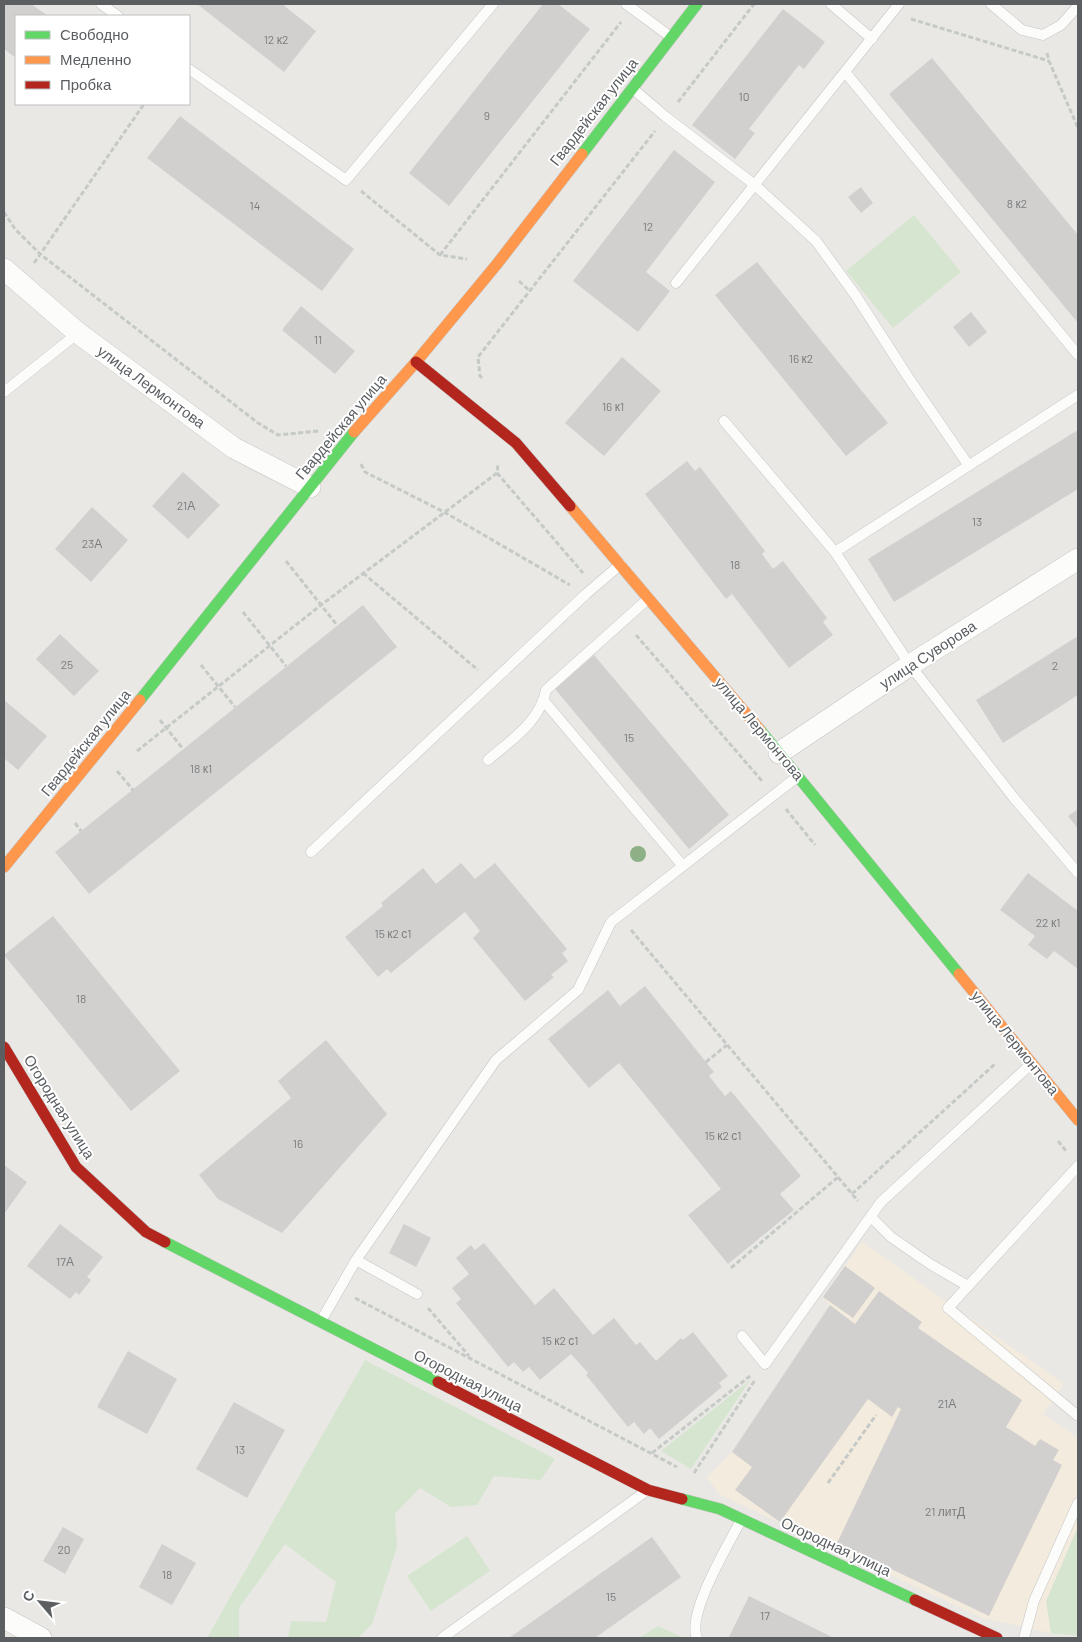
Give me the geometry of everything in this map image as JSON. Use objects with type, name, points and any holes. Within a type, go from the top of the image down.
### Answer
[{"type":"street","name":"Гвардейская улица","points":[[4,867],[342,445],[416,362],[497,264],[697,4]]},
{"type":"street","name":"улица Лермонтова","points":[[4,269],[78,333],[234,448],[310,487]]},
{"type":"street","name":"улица Лермонтова","points":[[416,362],[516,443],[650,598],[779,753],[1078,1120]]},
{"type":"street","name":"улица Суворова","points":[[779,753],[910,665],[1078,559]]},
{"type":"street","name":"Огородная улица","points":[[4,1047],[76,1167],[146,1232],[648,1490],[720,1509],[997,1638]]},
{"type":"street","points":[[4,1618],[41,1638]]},
{"type":"lane","points":[[101,4],[117,15]]},
{"type":"lane","points":[[190,70],[346,180],[493,4]]},
{"type":"lane","points":[[831,4],[872,38]]},
{"type":"lane","points":[[676,283],[899,4]]},
{"type":"lane","points":[[991,4],[1022,30],[1043,35],[1061,24],[1078,6]]},
{"type":"lane","points":[[629,6],[671,36]]},
{"type":"lane","points":[[845,72],[1078,355]]},
{"type":"lane","points":[[632,88],[666,117],[755,185],[816,241],[856,296],[908,377],[970,466]]},
{"type":"lane","points":[[4,392],[78,333]]},
{"type":"lane","points":[[835,552],[1078,394]]},
{"type":"lane","points":[[724,421],[835,552],[910,665],[1014,798],[1078,873]]},
{"type":"lane","points":[[311,852],[586,594],[621,564]]},
{"type":"lane","points":[[488,760],[534,719],[544,701],[546,690],[650,598]]},
{"type":"lane","points":[[544,701],[683,866]]},
{"type":"lane","points":[[321,1322],[356,1260],[496,1060],[578,990],[611,922],[798,776]]},
{"type":"lane","points":[[742,1336],[765,1364],[881,1202],[1032,1063]]},
{"type":"lane","points":[[1075,1162],[1045,1205],[948,1308],[1078,1416]]},
{"type":"lane","points":[[871,1217],[891,1237],[930,1264],[968,1286]]},
{"type":"lane","points":[[356,1260],[417,1294]]},
{"type":"lane","points":[[442,1638],[648,1490]]},
{"type":"lane","points":[[707,1495],[720,1509]]},
{"type":"lane","points":[[1024,1638],[1034,1601],[1078,1503]]},
{"type":"lane","points":[[697,1638],[694,1632],[703,1594],[742,1520]]},
{"type":"path","points":[[478,358],[754,4]]},
{"type":"path","points":[[440,255],[629,6]]},
{"type":"path","points":[[890,15],[907,18],[1049,61]]},
{"type":"path","points":[[1043,35],[1049,61],[1078,128]]},
{"type":"path","points":[[21,282],[143,105]]},
{"type":"path","points":[[346,180],[440,255],[497,264],[530,291]]},
{"type":"path","points":[[4,212],[15,229],[40,254],[258,423],[278,435],[324,431]]},
{"type":"path","points":[[130,757],[321,605],[497,473],[499,458]]},
{"type":"path","points":[[359,460],[365,472],[444,512],[586,594]]},
{"type":"path","points":[[497,473],[595,587]]},
{"type":"path","points":[[268,539],[337,625]]},
{"type":"path","points":[[363,573],[492,682]]},
{"type":"path","points":[[226,591],[286,666]]},
{"type":"path","points":[[624,621],[821,852]]},
{"type":"path","points":[[184,644],[235,708]]},
{"type":"path","points":[[142,697],[183,749]]},
{"type":"path","points":[[619,916],[871,1217]]},
{"type":"path","points":[[706,1062],[728,1045]]},
{"type":"path","points":[[989,1057],[1011,1083]]},
{"type":"path","points":[[852,1194],[995,1064]]},
{"type":"path","points":[[1055,1137],[1075,1162]]},
{"type":"path","points":[[732,1268],[838,1177]]},
{"type":"path","points":[[338,1290],[684,1471]]},
{"type":"path","points":[[417,1294],[471,1359]]},
{"type":"path","points":[[652,1453],[765,1364]]},
{"type":"path","points":[[692,1476],[765,1364]]},
{"type":"path","points":[[828,1483],[876,1415]]},
{"type":"shaded area","points":[[862,1242],[1064,1384],[1043,1414],[1078,1438],[1078,1527],[1046,1601],[1051,1633],[982,1618],[719,1494],[707,1477],[732,1452],[830,1306],[823,1297]]},
{"type":"green space","points":[[914,215],[961,272],[893,328],[846,271]]},
{"type":"green space","points":[[365,1360],[555,1459],[541,1480],[494,1476],[477,1505],[451,1507],[420,1488],[395,1514],[397,1547],[372,1624],[358,1638],[288,1638],[291,1621],[326,1622],[336,1582],[285,1544],[239,1608],[239,1638],[207,1638]]},
{"type":"green space","points":[[750,1380],[691,1469],[661,1451]]},
{"type":"green space","points":[[1078,1527],[1078,1636],[1051,1633],[1046,1601]]},
{"type":"green space","points":[[467,1536],[490,1571],[431,1611],[407,1576]]},
{"type":"green space","points":[[658,1626],[682,1637],[682,1638],[639,1638]]},
{"type":"building","points":[[4,4],[31,4],[47,15],[15,15],[15,57],[4,49]]},
{"type":"building","points":[[197,4],[282,4],[316,31],[284,72]]},
{"type":"building","points":[[543,4],[558,4],[590,29],[449,206],[409,173]]},
{"type":"building","points":[[783,9],[825,42],[804,69],[799,65],[749,129],[755,133],[735,159],[692,125]]},
{"type":"building","points":[[932,58],[1078,235],[1078,323],[889,94]]},
{"type":"building","points":[[180,116],[354,249],[322,291],[147,158]]},
{"type":"building","points":[[674,150],[715,182],[646,272],[670,291],[638,332],[573,281]]},
{"type":"building","points":[[861,187],[873,203],[861,213],[848,197]]},
{"type":"building","points":[[757,262],[888,423],[846,456],[715,295]]},
{"type":"building","points":[[301,306],[355,351],[335,374],[282,330]]},
{"type":"building","points":[[971,312],[987,332],[969,347],[953,327]]},
{"type":"building","points":[[622,357],[661,391],[604,456],[565,423]]},
{"type":"building","points":[[1078,430],[1078,489],[894,602],[868,559]]},
{"type":"building","points":[[687,461],[695,471],[700,467],[765,551],[762,554],[773,569],[783,561],[827,618],[823,622],[833,635],[789,668],[732,594],[726,599],[645,494]]},
{"type":"building","points":[[183,472],[220,505],[188,539],[152,506]]},
{"type":"building","points":[[92,507],[128,540],[91,582],[55,549]]},
{"type":"building","points":[[363,605],[397,647],[89,894],[55,852]]},
{"type":"building","points":[[60,634],[99,671],[74,696],[36,659]]},
{"type":"building","points":[[1078,636],[1078,695],[1003,743],[976,700]]},
{"type":"building","points":[[594,655],[729,815],[689,849],[555,689]]},
{"type":"building","points":[[4,700],[47,736],[18,770],[4,758]]},
{"type":"building","points":[[1078,809],[1078,829],[1068,816]]},
{"type":"building","points":[[461,863],[475,879],[495,863],[567,949],[562,953],[568,961],[551,975],[554,977],[525,1001],[473,938],[480,931],[465,912],[391,973],[387,969],[378,977],[345,937],[383,906],[381,903],[423,868],[436,884]]},
{"type":"building","points":[[1028,873],[1078,911],[1078,969],[1054,951],[1047,959],[1028,945],[1035,936],[1000,910]]},
{"type":"building","points":[[53,916],[180,1071],[131,1111],[4,955]]},
{"type":"building","points":[[645,986],[714,1072],[709,1076],[725,1096],[731,1091],[801,1176],[780,1194],[794,1210],[728,1264],[688,1215],[721,1189],[619,1063],[589,1088],[548,1039],[608,990],[620,1006]]},
{"type":"building","points":[[326,1040],[387,1114],[282,1233],[218,1199],[199,1175],[291,1098],[278,1081]]},
{"type":"building","points":[[4,1165],[27,1182],[4,1214]]},
{"type":"building","points":[[60,1224],[103,1257],[87,1277],[91,1280],[79,1295],[76,1292],[70,1299],[27,1266]]},
{"type":"building","points":[[404,1224],[431,1238],[416,1267],[389,1253]]},
{"type":"building","points":[[484,1243],[535,1305],[554,1288],[593,1335],[614,1318],[636,1345],[640,1342],[656,1361],[681,1338],[683,1340],[693,1332],[728,1376],[719,1383],[722,1387],[659,1439],[650,1428],[644,1434],[634,1422],[628,1427],[586,1375],[588,1373],[571,1354],[540,1380],[529,1367],[523,1372],[514,1362],[508,1367],[456,1303],[461,1299],[452,1288],[469,1274],[456,1258],[471,1245],[475,1250]]},
{"type":"building","points":[[845,1266],[875,1288],[853,1318],[823,1297]]},
{"type":"building","points":[[879,1291],[922,1322],[918,1328],[1022,1400],[1006,1427],[1035,1446],[1040,1439],[1059,1450],[1053,1460],[1062,1465],[989,1616],[837,1543],[901,1409],[898,1407],[892,1417],[868,1399],[780,1522],[735,1490],[752,1467],[732,1452],[830,1305],[855,1324]]},
{"type":"building","points":[[128,1351],[177,1379],[147,1434],[97,1407]]},
{"type":"building","points":[[234,1402],[285,1430],[247,1498],[196,1469]]},
{"type":"building","points":[[63,1527],[84,1539],[65,1574],[43,1561]]},
{"type":"building","points":[[652,1537],[681,1577],[595,1638],[509,1638]]},
{"type":"building","points":[[162,1544],[196,1563],[172,1605],[139,1587]]},
{"type":"building","points":[[749,1596],[834,1638],[729,1637]]},
{"type":"traffic: fast","points":[[582,154],[697,4]]},
{"type":"traffic: fast","points":[[140,700],[354,432]]},
{"type":"traffic: fast","points":[[760,730],[959,974]]},
{"type":"traffic: fast","points":[[165,1242],[438,1382]]},
{"type":"traffic: fast","points":[[682,1499],[720,1509],[915,1600]]},
{"type":"traffic: slow","points":[[354,432],[416,362],[497,264],[582,154]]},
{"type":"traffic: slow","points":[[570,506],[760,730]]},
{"type":"traffic: slow","points":[[4,867],[140,700]]},
{"type":"traffic: slow","points":[[959,974],[1078,1120]]},
{"type":"traffic: jam","points":[[416,362],[516,443],[570,506]]},
{"type":"traffic: jam","points":[[4,1047],[76,1167],[146,1232],[165,1242]]},
{"type":"traffic: jam","points":[[438,1382],[648,1490],[682,1499]]},
{"type":"traffic: jam","points":[[915,1600],[997,1638]]}]
